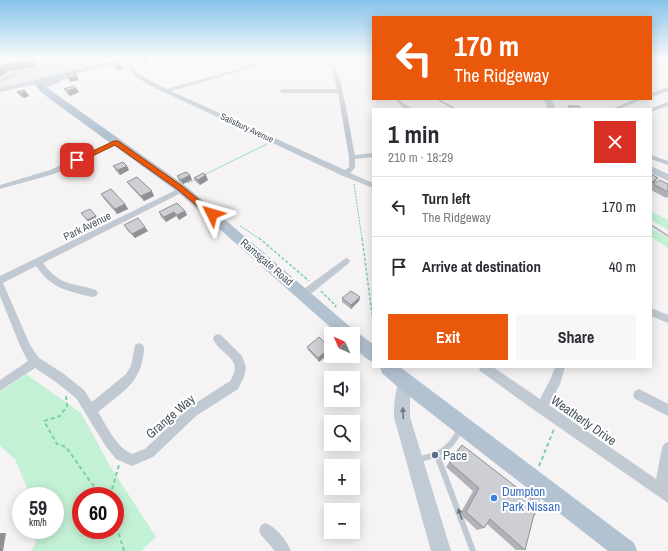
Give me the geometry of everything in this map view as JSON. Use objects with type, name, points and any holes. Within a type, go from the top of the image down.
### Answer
[{"type":"main road","name":"Ramsgate Road","points":[[46,84],[116,142],[182,189],[341,327]]},
{"type":"main road","points":[[360,343],[372,353]]},
{"type":"main road","points":[[389,368],[462,425],[535,486],[626,551]]},
{"type":"street","points":[[0,90],[46,84]]},
{"type":"street","name":"Salisbury Avenue","points":[[152,84],[372,186]]},
{"type":"street","points":[[166,90],[189,84]]},
{"type":"street","points":[[338,84],[352,157],[352,168],[345,174]]},
{"type":"street","points":[[652,95],[668,89]]},
{"type":"street","points":[[282,91],[340,91]]},
{"type":"street","points":[[652,95],[668,103]]},
{"type":"street","points":[[617,108],[638,100]]},
{"type":"street","points":[[652,110],[668,103]]},
{"type":"street","points":[[404,106],[408,108]]},
{"type":"street","points":[[0,187],[52,172],[116,142]]},
{"type":"street","points":[[352,157],[372,155]]},
{"type":"street","points":[[652,157],[668,164]]},
{"type":"street","points":[[652,170],[668,178]]},
{"type":"street","name":"Park Avenue","points":[[0,280],[182,189]]},
{"type":"street","points":[[304,294],[347,260]]},
{"type":"street","points":[[38,262],[53,282],[59,285],[93,293]]},
{"type":"street","points":[[0,285],[26,348],[40,367],[60,378],[80,394],[120,456]]},
{"type":"street","points":[[652,312],[668,320]]},
{"type":"street","name":"Grange Way","points":[[120,456],[132,460],[149,453],[192,412],[234,384],[239,377],[241,367],[232,352],[218,339]]},
{"type":"street","points":[[91,410],[130,378],[136,367],[139,348]]},
{"type":"street","points":[[0,386],[36,362]]},
{"type":"street","name":"Weatherly Drive","points":[[485,368],[664,493]]},
{"type":"street","points":[[541,408],[556,380],[560,368]]},
{"type":"street","points":[[406,382],[402,399],[402,417],[441,551]]},
{"type":"street","points":[[640,396],[668,410]]},
{"type":"street","points":[[664,493],[668,448]]},
{"type":"street","points":[[527,522],[535,486]]},
{"type":"street","points":[[266,530],[279,549]]},
{"type":"lane","points":[[397,100],[404,106]]},
{"type":"lane","points":[[437,455],[455,439],[462,425]]},
{"type":"lane","points":[[413,451],[437,455]]},
{"type":"lane","points":[[437,455],[473,551]]},
{"type":"path","points":[[182,189],[274,141]]},
{"type":"path","points":[[356,179],[354,184],[372,314]]},
{"type":"path","points":[[60,378],[67,406],[60,416],[44,421],[57,444],[66,447],[78,461],[92,484],[96,487]]},
{"type":"path","points":[[535,486],[558,420]]},
{"type":"path","points":[[113,487],[120,456]]},
{"type":"path","points":[[121,539],[124,551]]},
{"type":"shaded area","points":[[0,84],[19,84],[0,88]]},
{"type":"green space","points":[[652,212],[668,220],[668,230],[652,221]]},
{"type":"green space","points":[[652,229],[668,238],[668,248],[652,238]]},
{"type":"green space","points":[[26,374],[81,413],[110,466],[124,487],[72,487],[72,539],[124,539],[124,488],[156,537],[141,551],[31,551],[36,543],[34,539],[64,539],[64,487],[27,487],[15,459],[0,446],[0,392]]},
{"type":"building","points":[[73,86],[76,88],[67,91],[64,89]]},
{"type":"building","points":[[24,90],[26,92],[17,92]]},
{"type":"building","points":[[568,106],[579,106],[580,108],[569,108]]},
{"type":"building","points":[[123,162],[127,166],[118,170],[113,166]]},
{"type":"building","points":[[186,172],[190,175],[181,180],[177,176]]},
{"type":"building","points":[[203,173],[206,175],[198,180],[194,178]]},
{"type":"building","points":[[652,175],[658,178],[652,182]]},
{"type":"building","points":[[137,177],[152,191],[141,196],[127,182]]},
{"type":"building","points":[[660,180],[668,184],[668,192],[653,184]]},
{"type":"building","points":[[111,189],[125,204],[115,209],[101,194]]},
{"type":"building","points":[[177,203],[185,211],[177,215],[174,212],[164,217],[159,212]]},
{"type":"building","points":[[90,209],[96,216],[87,220],[81,213]]},
{"type":"building","points":[[138,218],[145,227],[132,234],[124,225]]},
{"type":"building","points":[[351,291],[360,297],[351,305],[342,298]]},
{"type":"building","points":[[319,337],[324,342],[324,353],[318,358],[307,347]]},
{"type":"building","name":"Dumpton Park Nissan","points":[[462,445],[537,503],[525,550],[490,519],[484,528],[466,512],[479,488],[450,463]]},
{"type":"railway","points":[[439,100],[453,108]]},
{"type":"railway","points":[[652,226],[668,236]]},
{"type":"place","name":"Pace","points":[[435,455]]},
{"type":"place","name":"Dumpton Park Nissan","points":[[494,498]]},
{"type":"route","points":[[77,160],[116,142],[154,168],[212,214]]}]
